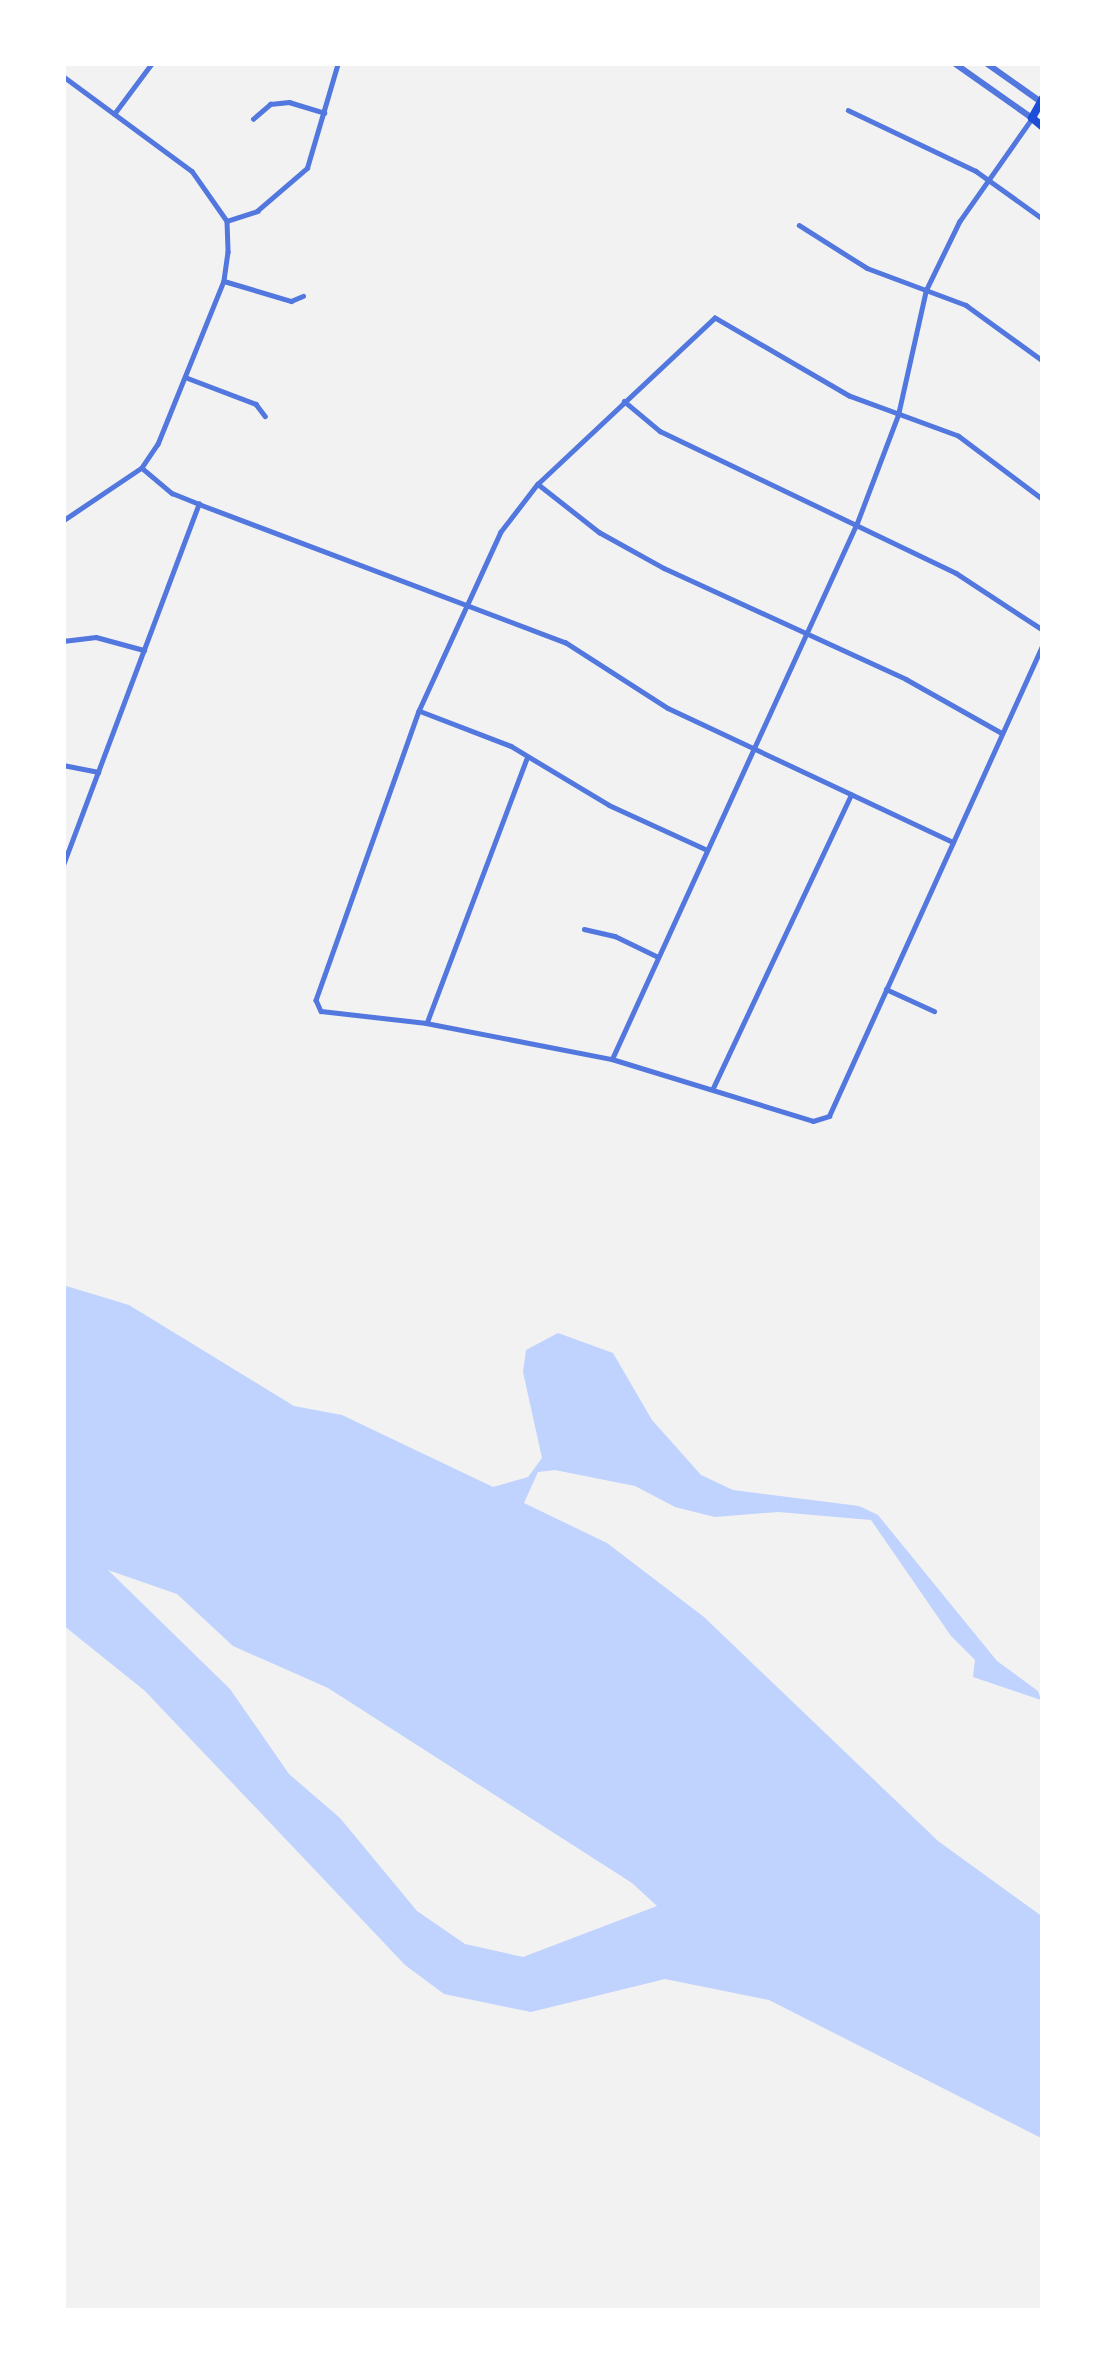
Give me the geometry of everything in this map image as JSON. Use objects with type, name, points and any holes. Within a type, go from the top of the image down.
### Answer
[{"type":"main road","points":[[1042,101],[1032,118],[1043,127]]},
{"type":"street","points":[[114,114],[152,63]]},
{"type":"street","points":[[227,221],[256,211],[307,168],[338,63]]},
{"type":"street","points":[[612,1059],[857,523],[898,415],[926,290],[959,222],[1032,118],[954,63]]},
{"type":"street","points":[[986,63],[1042,101]]},
{"type":"street","points":[[63,76],[192,171],[227,221],[224,281],[142,468],[63,521]]},
{"type":"street","points":[[253,119],[270,104],[289,102],[324,113]]},
{"type":"street","points":[[848,110],[989,180],[1043,219]]},
{"type":"street","points":[[799,225],[867,268],[966,304],[1043,362]]},
{"type":"street","points":[[224,281],[291,301],[303,296]]},
{"type":"street","points":[[1043,500],[958,436],[849,397],[715,318],[538,484],[501,532],[464,604],[419,711],[316,1000],[321,1011],[426,1024],[612,1059],[813,1121],[829,1116],[1043,644]]},
{"type":"street","points":[[185,377],[256,404],[265,416]]},
{"type":"street","points":[[624,401],[660,431],[956,573],[1043,630]]},
{"type":"street","points":[[142,468],[172,493],[565,642],[668,708],[953,842]]},
{"type":"street","points":[[538,484],[599,532],[906,679],[1002,734]]},
{"type":"street","points":[[63,865],[199,504]]},
{"type":"street","points":[[63,641],[96,637],[144,650]]},
{"type":"street","points":[[419,711],[512,746],[609,805],[706,849]]},
{"type":"street","points":[[426,1024],[527,758]]},
{"type":"street","points":[[63,765],[98,772]]},
{"type":"street","points":[[712,1088],[851,795]]},
{"type":"street","points":[[584,929],[616,936],[656,956]]},
{"type":"street","points":[[886,989],[934,1011]]},
{"type":"water","points":[[63,1285],[129,1305],[294,1406],[342,1415],[493,1487],[528,1477],[542,1458],[523,1372],[526,1350],[558,1333],[613,1353],[652,1420],[701,1475],[733,1490],[859,1506],[878,1515],[997,1661],[1038,1691],[1041,1700],[973,1677],[975,1660],[951,1636],[871,1520],[778,1512],[715,1517],[675,1507],[635,1486],[555,1470],[538,1472],[524,1503],[607,1543],[704,1617],[938,1841],[1043,1917],[1043,2139],[769,2000],[665,1979],[531,2012],[444,1994],[405,1965],[145,1691],[63,1625]],"holes":[[[108,1570],[177,1594],[233,1646],[328,1688],[632,1883],[657,1906],[523,1957],[465,1944],[417,1911],[340,1818],[289,1774],[230,1689]]]}]
